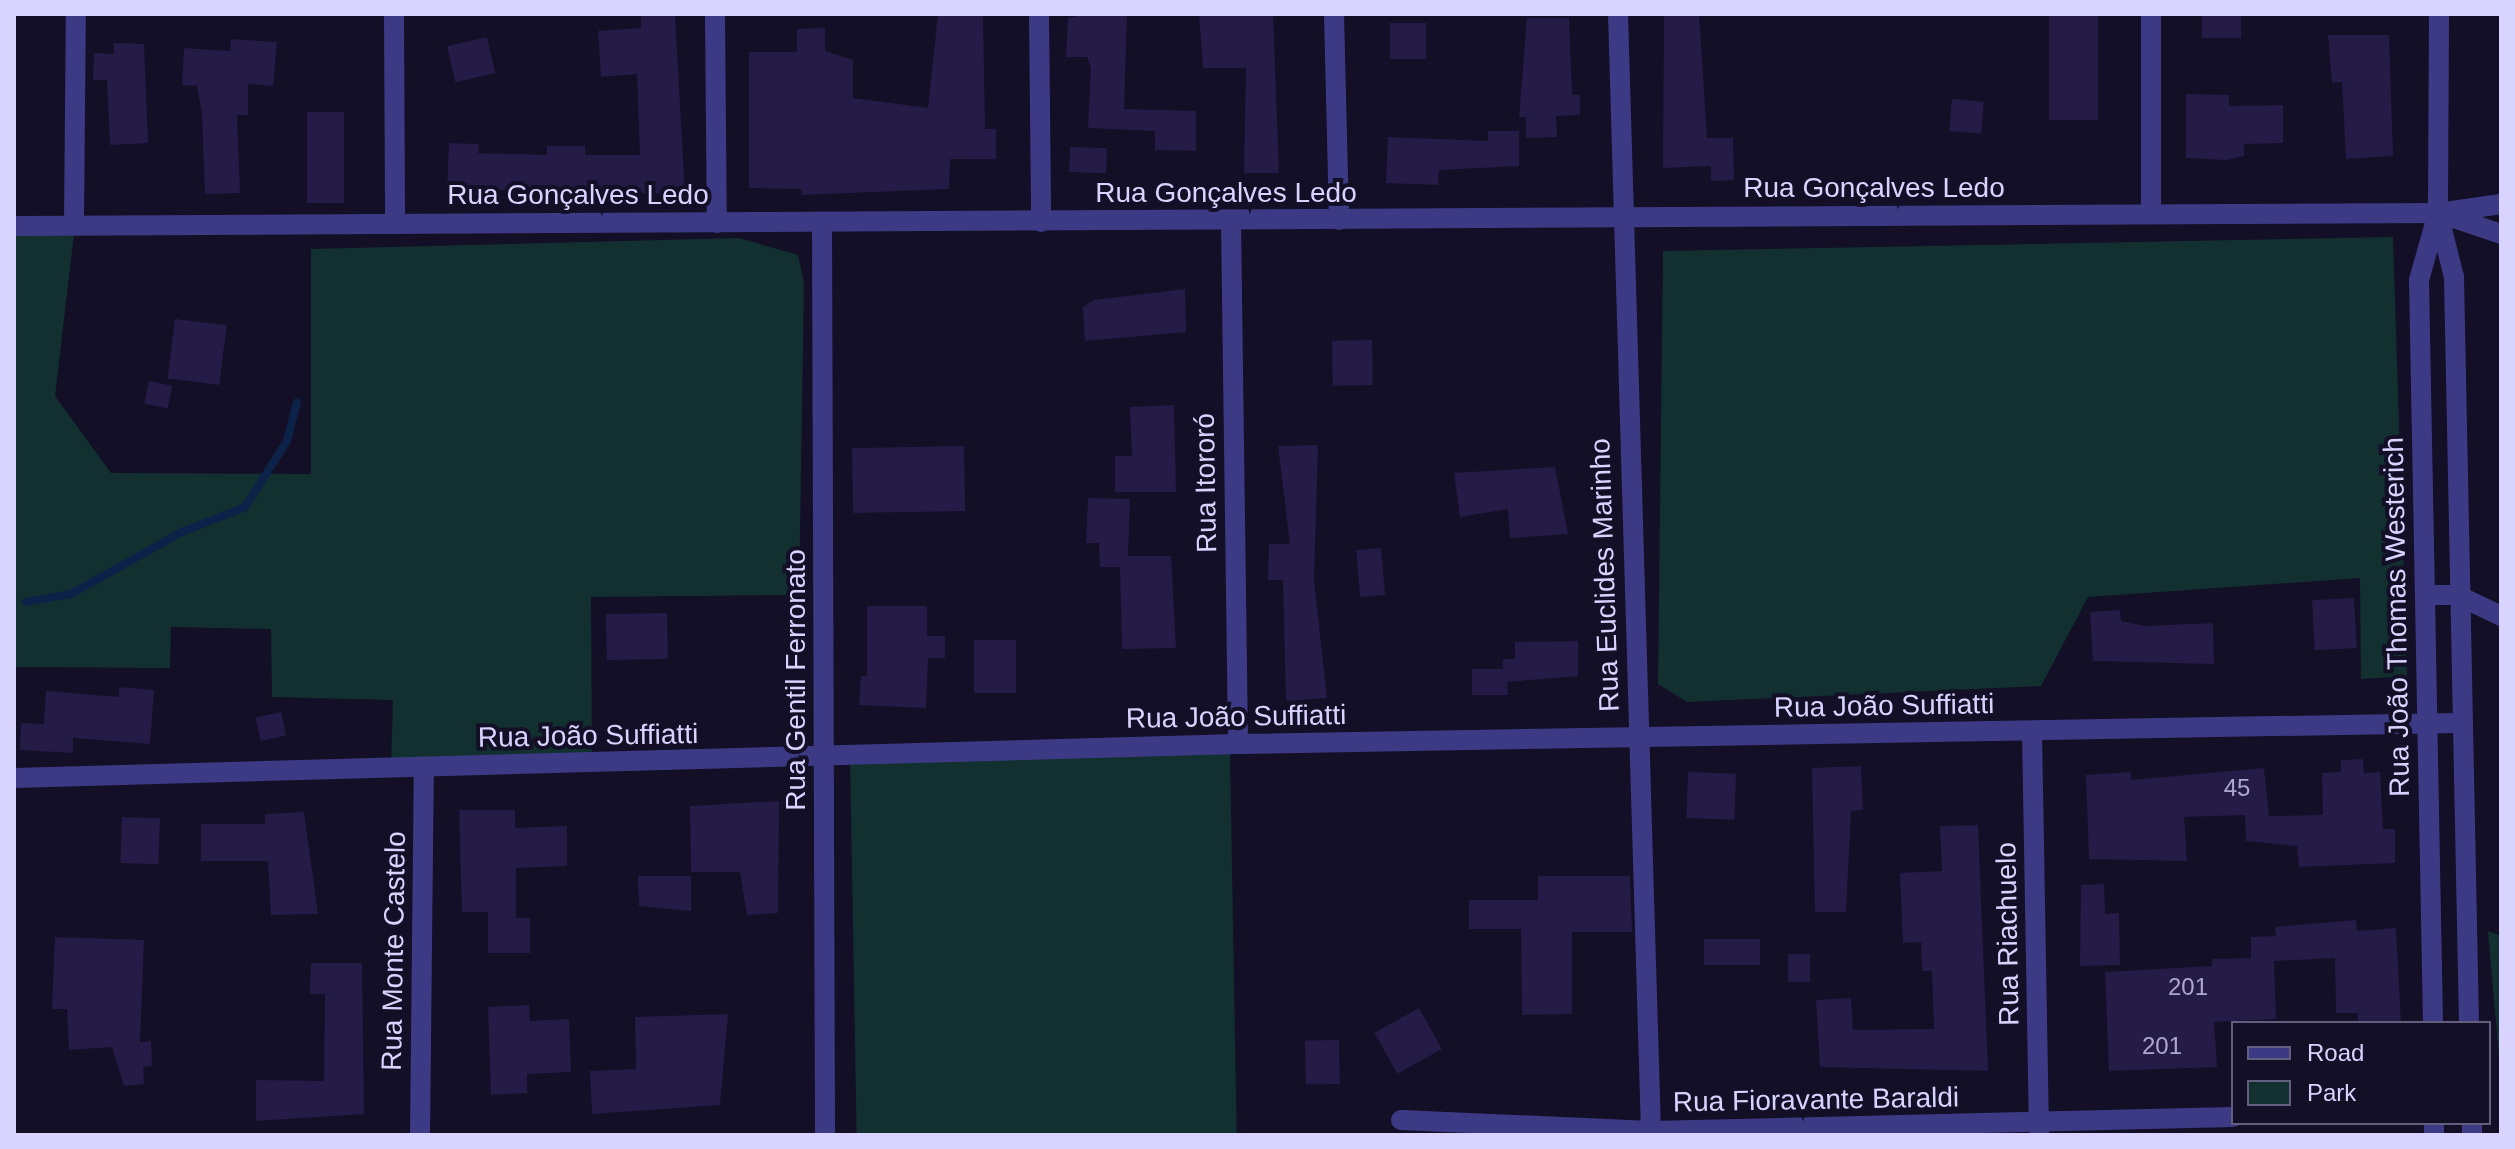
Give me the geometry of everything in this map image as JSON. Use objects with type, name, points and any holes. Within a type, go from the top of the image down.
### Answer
[{"type":"street","points":[[74,224],[76,14]]},
{"type":"street","points":[[394,14],[395,224]]},
{"type":"street","points":[[715,14],[717,223]]},
{"type":"street","points":[[1039,14],[1041,222]]},
{"type":"street","points":[[1334,14],[1339,220]]},
{"type":"street","name":"Rua Euclides Marinho","points":[[1618,14],[1651,1133]]},
{"type":"street","points":[[2151,14],[2151,214]]},
{"type":"street","name":"Rua João Thomas Westerich","points":[[2439,14],[2438,213],[2454,277],[2459,723],[2469,1021]]},
{"type":"street","name":"Rua Gonçalves Ledo","points":[[14,226],[2438,213],[2501,204]]},
{"type":"street","name":"Rua Gonçalves Ledo","points":[[2438,213],[2501,234]]},
{"type":"street","name":"Rua João Thomas Westerich","points":[[2433,1021],[2419,280],[2438,213]]},
{"type":"street","name":"Rua Itororó","points":[[1231,221],[1238,744]]},
{"type":"street","name":"Rua Gentil Ferronato","points":[[822,224],[825,1135]]},
{"type":"street","points":[[2422,408],[2455,409]]},
{"type":"street","points":[[2425,595],[2457,595],[2501,616]]},
{"type":"street","name":"Rua João Suffiatti","points":[[14,778],[825,759],[1238,744],[2459,723]]},
{"type":"street","name":"Rua Riachuelo","points":[[2032,732],[2039,1129]]},
{"type":"street","name":"Rua Monte Castelo","points":[[420,1135],[424,768]]},
{"type":"street","points":[[2430,891],[2465,889]]},
{"type":"street","name":"Rua Fioravante Baraldi","points":[[1401,1120],[1651,1133],[2039,1129],[2231,1117]]},
{"type":"green space","points":[[14,234],[74,234],[55,396],[111,473],[311,474],[311,249],[739,238],[798,255],[804,283],[799,595],[591,597],[592,764],[391,765],[393,700],[272,697],[271,629],[171,627],[170,668],[14,667]]},
{"type":"green space","points":[[2393,237],[2407,676],[2361,679],[2360,578],[2088,597],[2041,686],[1687,702],[1658,684],[1663,251]]},
{"type":"green space","points":[[1230,753],[1237,1135],[857,1135],[850,760]]},
{"type":"green space","points":[[2488,931],[2501,936],[2501,1079]]},
{"type":"building","points":[[641,14],[675,14],[685,194],[447,189],[449,143],[479,144],[478,153],[547,155],[547,146],[585,146],[585,155],[640,155],[637,74],[601,77],[598,31],[641,28]]},
{"type":"building","points":[[938,14],[983,14],[985,129],[996,129],[996,159],[950,159],[949,189],[801,195],[802,189],[749,188],[749,52],[797,52],[797,29],[825,28],[825,51],[853,60],[853,98],[928,108]]},
{"type":"building","points":[[1088,14],[1127,14],[1124,109],[1196,111],[1196,151],[1155,150],[1155,131],[1088,128],[1091,68],[1087,57],[1066,57],[1068,18]]},
{"type":"building","points":[[1199,14],[1273,14],[1279,173],[1244,173],[1246,68],[1203,68]]},
{"type":"building","points":[[1664,14],[1699,14],[1707,138],[1733,138],[1734,180],[1711,181],[1711,166],[1663,168]]},
{"type":"building","points":[[2049,14],[2098,14],[2098,120],[2049,120]]},
{"type":"building","points":[[2202,14],[2241,14],[2241,38],[2202,38]]},
{"type":"building","points":[[1527,18],[1569,18],[1572,95],[1580,95],[1580,115],[1556,116],[1557,137],[1526,138],[1526,117],[1519,117]]},
{"type":"building","points":[[1390,23],[1426,23],[1426,59],[1390,59]]},
{"type":"building","points":[[2328,35],[2389,35],[2393,156],[2346,159],[2342,82],[2332,83]]},
{"type":"building","points":[[487,37],[495,73],[455,82],[447,46]]},
{"type":"building","points":[[231,39],[277,42],[273,86],[248,84],[248,115],[237,115],[240,193],[205,194],[202,115],[197,86],[182,85],[184,48],[230,51]]},
{"type":"building","points":[[114,43],[144,44],[148,143],[110,145],[107,80],[93,80],[94,53],[114,54]]},
{"type":"building","points":[[2186,94],[2229,95],[2229,106],[2283,105],[2283,143],[2244,144],[2244,156],[2226,160],[2186,158]]},
{"type":"building","points":[[1952,99],[1984,102],[1981,134],[1949,131]]},
{"type":"building","points":[[307,112],[344,112],[344,203],[307,203]]},
{"type":"building","points":[[1488,131],[1519,131],[1519,166],[1439,170],[1438,185],[1386,183],[1388,137],[1488,141]]},
{"type":"building","points":[[1070,147],[1107,148],[1106,173],[1069,172]]},
{"type":"building","points":[[1185,289],[1186,332],[1085,341],[1083,307],[1094,300]]},
{"type":"building","points":[[175,319],[227,325],[219,385],[168,379]]},
{"type":"building","points":[[1372,340],[1373,385],[1333,386],[1332,341]]},
{"type":"building","points":[[149,381],[172,386],[168,408],[144,403]]},
{"type":"building","points":[[1174,405],[1176,492],[1115,492],[1115,456],[1132,456],[1130,407]]},
{"type":"building","points":[[1318,445],[1314,580],[1327,698],[1286,701],[1283,580],[1268,580],[1269,544],[1290,544],[1278,446]]},
{"type":"building","points":[[964,446],[965,511],[853,513],[852,448]]},
{"type":"building","points":[[1555,467],[1568,534],[1510,538],[1508,509],[1460,517],[1454,473]]},
{"type":"building","points":[[1088,498],[1130,499],[1128,556],[1171,556],[1176,648],[1122,649],[1120,567],[1100,567],[1099,543],[1086,543]]},
{"type":"building","points":[[1381,548],[1385,595],[1360,597],[1356,550]]},
{"type":"building","points":[[2354,598],[2357,648],[2315,650],[2312,600]]},
{"type":"building","points":[[867,606],[927,606],[927,636],[945,636],[945,658],[928,658],[926,708],[859,705],[861,676],[867,676]]},
{"type":"building","points":[[2120,610],[2121,621],[2145,626],[2213,623],[2214,664],[2093,661],[2090,612]]},
{"type":"building","points":[[667,613],[668,659],[607,660],[606,614]]},
{"type":"building","points":[[974,640],[1016,640],[1016,693],[974,693]]},
{"type":"building","points":[[1578,641],[1578,676],[1507,682],[1508,695],[1472,695],[1472,669],[1503,669],[1503,659],[1515,659],[1515,642]]},
{"type":"building","points":[[119,687],[154,690],[150,744],[73,738],[73,753],[20,750],[21,723],[44,724],[46,691],[119,697]]},
{"type":"building","points":[[281,712],[286,735],[261,741],[256,717]]},
{"type":"building","points":[[2363,759],[2364,773],[2380,772],[2383,829],[2395,829],[2395,863],[2299,867],[2297,846],[2246,841],[2245,815],[2184,817],[2187,861],[2089,859],[2086,775],[2131,772],[2131,780],[2264,768],[2269,816],[2323,815],[2322,773],[2341,772],[2341,760]]},
{"type":"building","points":[[1861,766],[1863,810],[1851,811],[1846,912],[1815,912],[1812,768]]},
{"type":"building","points":[[1688,772],[1736,774],[1734,820],[1686,818]]},
{"type":"building","points":[[779,801],[778,913],[747,915],[740,872],[691,872],[690,806]]},
{"type":"building","points":[[459,810],[515,810],[515,828],[567,826],[567,866],[516,868],[516,918],[530,918],[530,953],[488,953],[488,912],[462,912]]},
{"type":"building","points":[[304,812],[318,914],[271,915],[268,861],[201,861],[201,824],[265,824],[265,814]]},
{"type":"building","points":[[122,817],[160,818],[158,864],[120,863]]},
{"type":"building","points":[[1978,825],[1988,1071],[1820,1067],[1816,1000],[1851,998],[1853,1030],[1934,1029],[1932,971],[1922,971],[1921,942],[1903,943],[1900,873],[1942,871],[1940,826]]},
{"type":"building","points":[[638,876],[691,876],[691,911],[639,906]]},
{"type":"building","points":[[1538,876],[1630,876],[1632,932],[1572,932],[1572,1014],[1522,1015],[1521,929],[1469,929],[1469,900],[1538,900]]},
{"type":"building","points":[[2104,884],[2105,914],[2119,913],[2120,965],[2080,966],[2081,885]]},
{"type":"building","points":[[2356,920],[2357,931],[2396,928],[2401,1021],[2358,1021],[2358,1013],[2336,1013],[2335,958],[2274,961],[2276,1019],[2214,1022],[2217,1067],[2109,1071],[2105,972],[2212,966],[2212,959],[2251,958],[2251,937],[2276,936],[2275,927]]},
{"type":"building","points":[[55,937],[144,940],[140,1042],[151,1041],[152,1066],[143,1067],[144,1084],[124,1086],[112,1047],[69,1050],[67,1009],[52,1009]]},
{"type":"building","points":[[1704,939],[1760,939],[1760,965],[1704,965]]},
{"type":"building","points":[[1788,954],[1810,954],[1810,982],[1788,982]]},
{"type":"building","points":[[311,963],[362,963],[364,1114],[256,1121],[256,1080],[324,1081],[325,994],[310,994]]},
{"type":"building","points":[[529,1005],[530,1021],[569,1019],[571,1072],[527,1074],[527,1093],[491,1095],[488,1007]]},
{"type":"building","points":[[1419,1008],[1442,1049],[1397,1074],[1374,1033]]},
{"type":"building","points":[[728,1014],[720,1105],[592,1114],[590,1071],[636,1069],[635,1017]]},
{"type":"building","points":[[1339,1040],[1340,1084],[1306,1085],[1305,1041]]},
{"type":"waterway","points":[[26,602],[71,594],[182,532],[245,507],[287,441],[297,402]]}]
